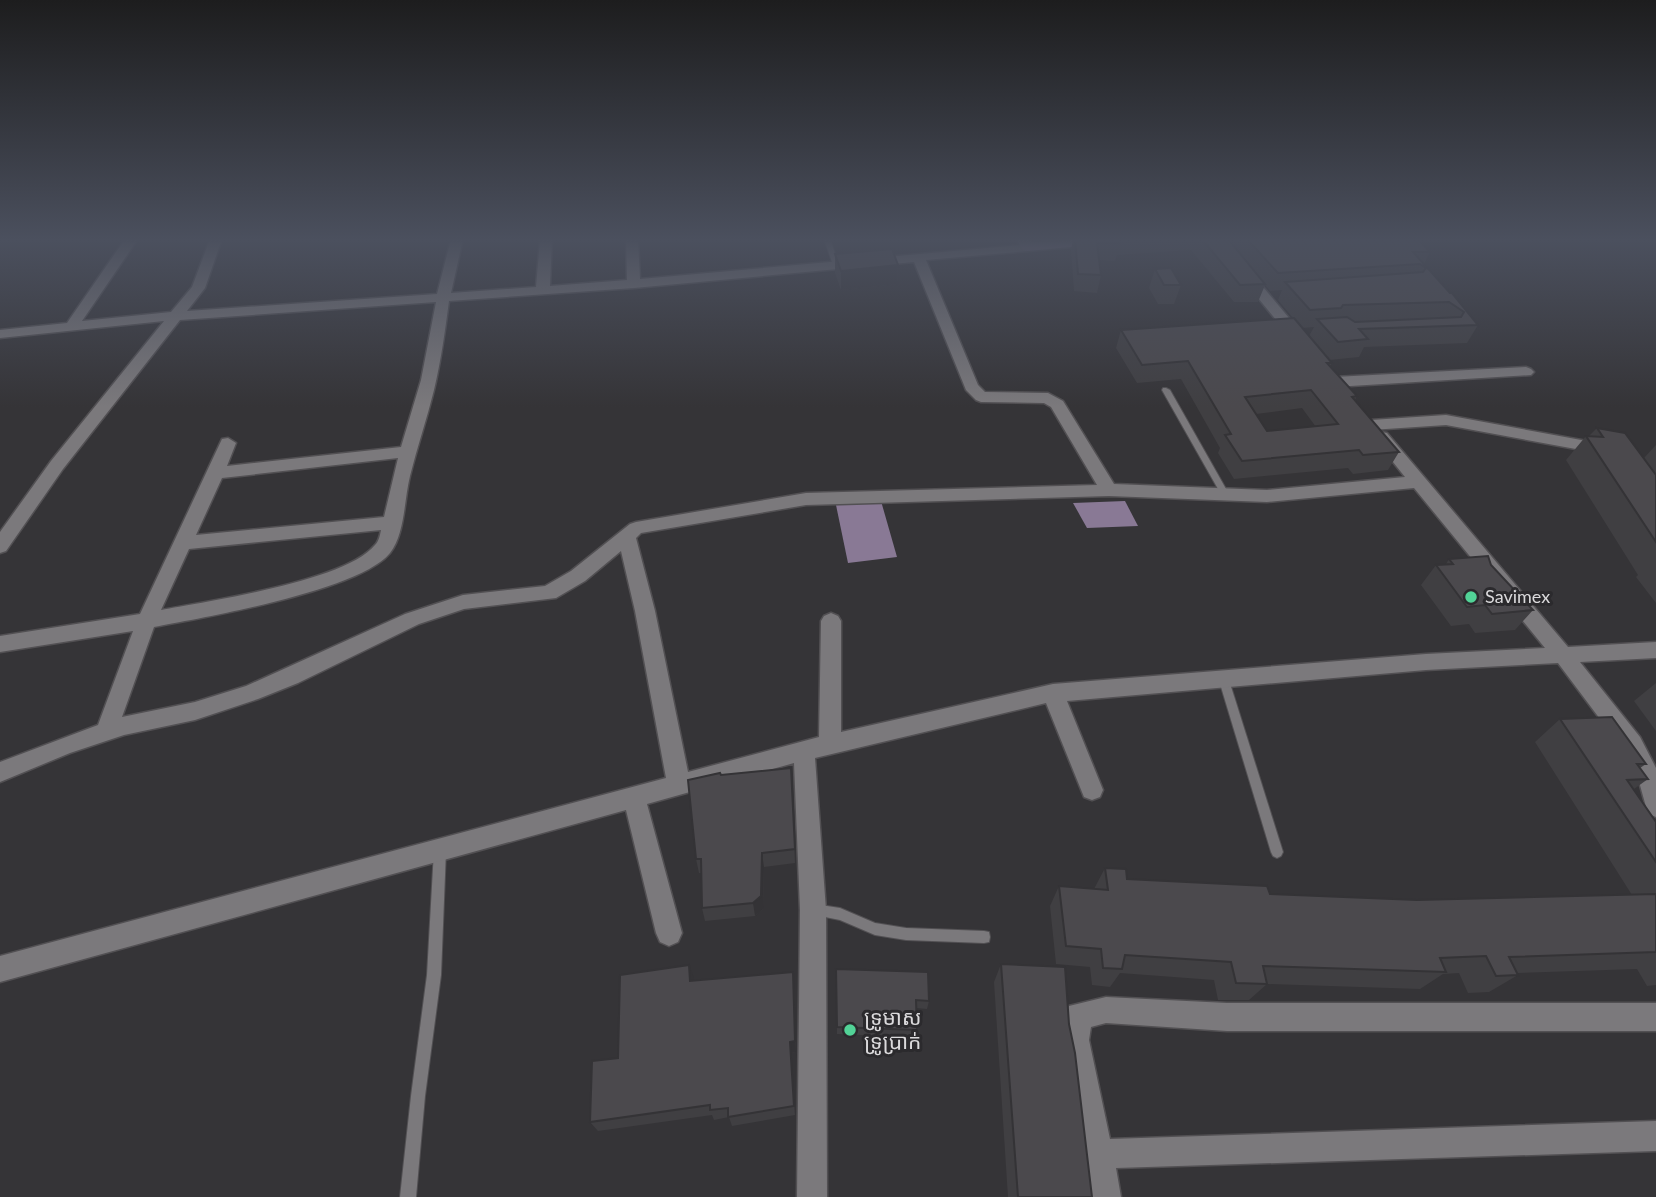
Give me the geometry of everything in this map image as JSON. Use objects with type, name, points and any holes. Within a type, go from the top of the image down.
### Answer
[{"type":"street","points":[[71,327],[93,295]]},
{"type":"street","points":[[0,546],[57,465],[191,295]]},
{"type":"street","points":[[0,334],[174,316],[470,295]]},
{"type":"street","points":[[934,295],[971,387],[981,397],[1048,398],[1058,404],[1109,490]]},
{"type":"street","points":[[1269,295],[1300,333],[1310,353]]},
{"type":"street","points":[[0,644],[146,622],[330,578],[360,567],[377,557],[382,551],[428,384],[444,297]]},
{"type":"street","points":[[1526,372],[1330,377],[1418,482],[1487,573],[1564,656],[1632,744],[1653,779],[1656,807]]},
{"type":"street","points":[[1371,425],[1454,421],[1616,451],[1621,456]]},
{"type":"street","points":[[106,732],[146,622],[228,443]]},
{"type":"street","points":[[216,473],[409,451]]},
{"type":"street","points":[[0,772],[65,745],[106,732],[195,711],[251,693],[291,677],[412,619],[463,602],[549,593],[578,576],[636,528],[806,499],[1109,490],[1267,496],[1418,482]]},
{"type":"street","points":[[184,543],[390,523]]},
{"type":"street","points":[[626,536],[645,611],[679,785]]},
{"type":"street","points":[[830,744],[831,621]]},
{"type":"street","points":[[0,969],[830,744],[1053,693],[1426,662],[1656,650]]},
{"type":"street","points":[[1053,693],[1092,790]]},
{"type":"street","points":[[803,753],[807,776],[813,910],[812,1197]]},
{"type":"street","points":[[634,797],[669,933]]},
{"type":"street","points":[[1106,1197],[1075,1040],[1079,1016],[1106,1010],[1227,1017],[1656,1017]]},
{"type":"street","points":[[1099,1154],[1656,1136]]},
{"type":"lane","points":[[1166,390],[1226,496]]},
{"type":"lane","points":[[1514,617],[1535,622]]},
{"type":"lane","points":[[1223,677],[1278,852]]},
{"type":"lane","points":[[408,1197],[434,975],[440,850]]},
{"type":"lane","points":[[813,910],[840,914],[876,929],[906,934],[984,937]]},
{"type":"shaded area","points":[[881,501],[897,557],[848,563],[836,505]]},
{"type":"shaded area","points":[[1125,501],[1138,526],[1087,528],[1073,503]]},
{"type":"building","points":[[1296,295],[1454,295],[1478,325],[1359,329],[1368,339],[1338,342],[1317,319],[1347,317],[1355,322],[1461,317],[1464,312],[1449,302],[1343,305],[1341,308],[1310,310]]},
{"type":"building","points":[[1294,318],[1332,363],[1327,363],[1357,396],[1352,397],[1399,452],[1363,455],[1359,450],[1242,461],[1225,435],[1231,434],[1188,361],[1142,365],[1121,330]],"holes":[[[1311,390],[1338,424],[1267,431],[1245,397]]]},
{"type":"building","points":[[1597,428],[1625,433],[1656,475],[1656,542],[1586,436],[1603,437]]},
{"type":"building","points":[[1488,556],[1491,565],[1533,610],[1492,614],[1485,605],[1467,607],[1436,565],[1453,564],[1449,559]]},
{"type":"building","points":[[1612,717],[1646,764],[1637,764],[1648,779],[1627,780],[1656,822],[1656,862],[1560,719]]},
{"type":"building","points":[[791,768],[795,849],[762,853],[761,896],[753,903],[702,908],[701,859],[696,859],[688,780],[720,773]]},
{"type":"building","points":[[1105,868],[1126,869],[1127,879],[1267,886],[1270,894],[1417,900],[1656,894],[1656,952],[1509,957],[1518,975],[1496,976],[1486,956],[1440,958],[1446,972],[1263,966],[1267,984],[1236,983],[1231,962],[1125,955],[1122,969],[1103,968],[1101,949],[1066,946],[1059,886],[1108,890]]},
{"type":"building","points":[[1001,964],[1065,967],[1069,1024],[1075,1053],[1092,1197],[1018,1197]]},
{"type":"building","points":[[689,965],[690,981],[793,972],[795,1041],[790,1042],[794,1106],[728,1117],[728,1108],[710,1110],[710,1105],[590,1122],[592,1061],[618,1058],[620,975]]},
{"type":"building","points":[[836,969],[928,972],[929,1001],[916,1000],[917,1030],[837,1027]]},
{"type":"place","name":"Savimex","points":[[1471,597]]},
{"type":"place","name":"ទ្រូមាស ទ្រូប្រាក់","points":[[850,1030]]}]
